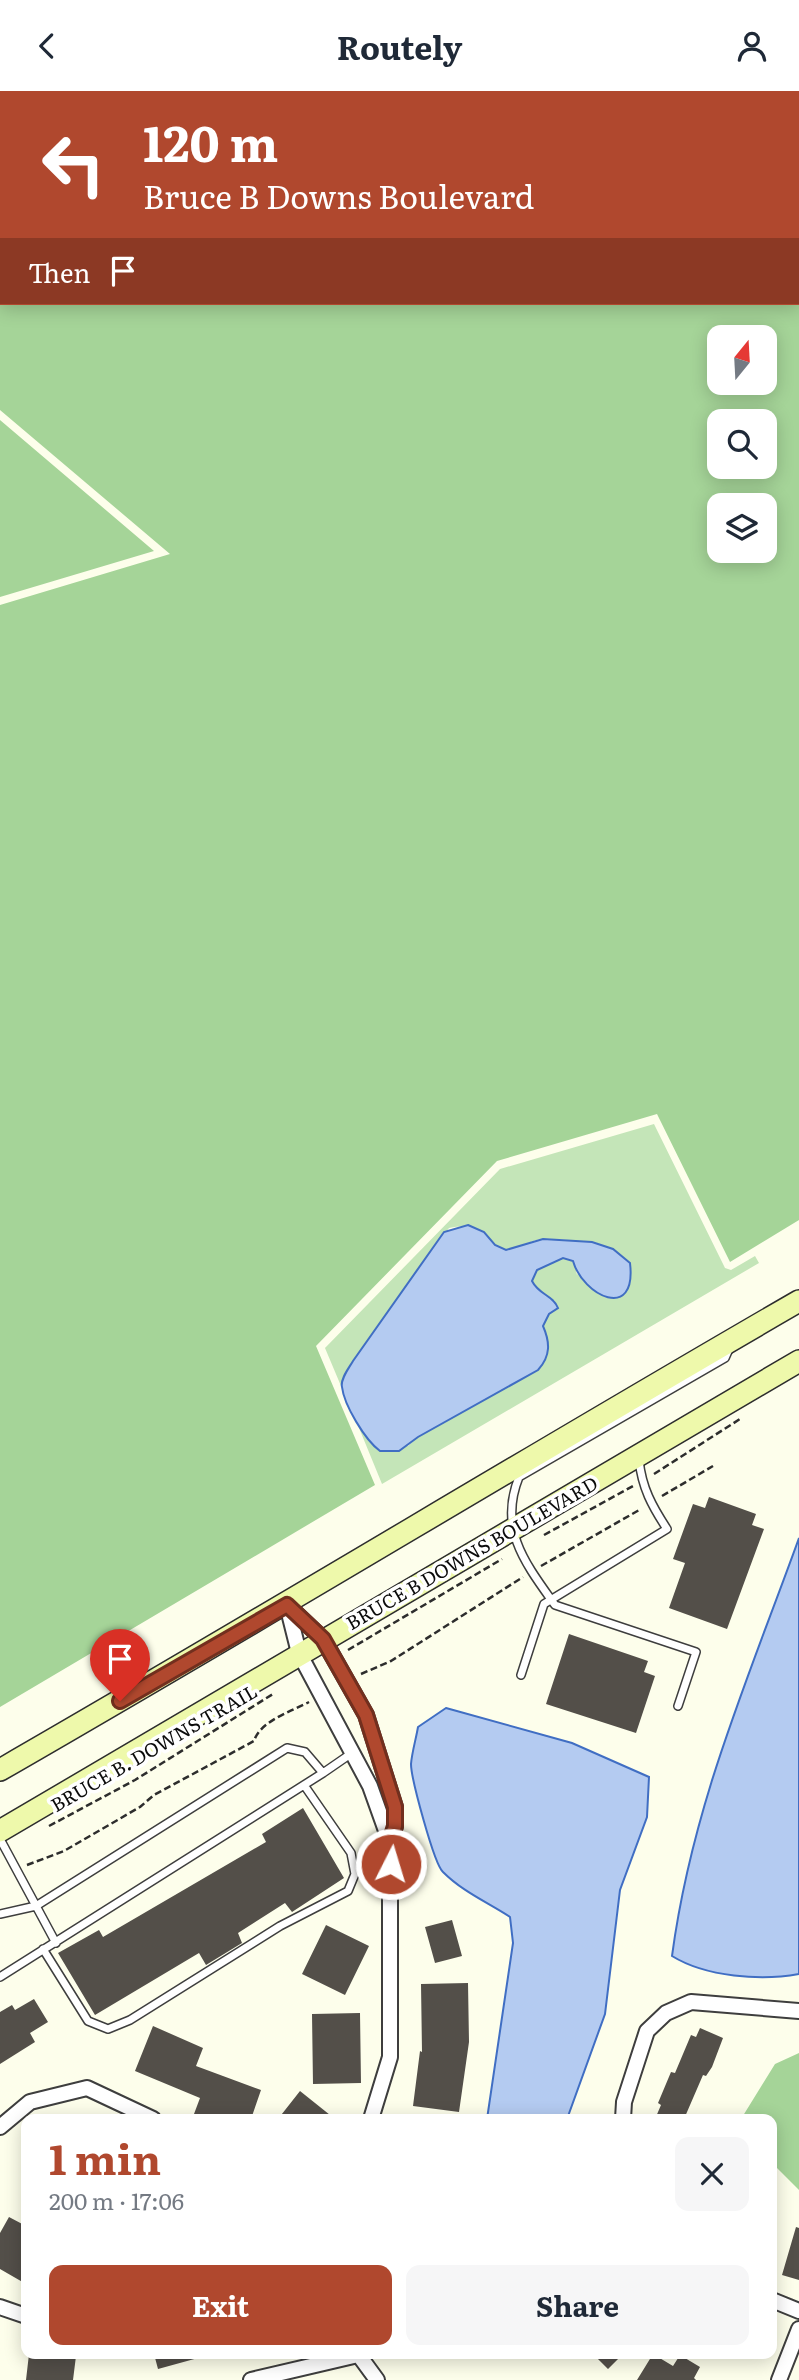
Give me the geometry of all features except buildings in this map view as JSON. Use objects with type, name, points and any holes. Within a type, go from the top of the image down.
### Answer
[{"type":"main road","points":[[0,1770],[287,1605],[532,1455],[799,1301]]},
{"type":"main road","name":"BRUCE B DOWNS BOULEVARD","points":[[0,1831],[799,1361]]},
{"type":"street","points":[[287,1605],[323,1639],[366,1715],[395,1807],[395,1826],[390,1842],[390,2057],[373,2114]]},
{"type":"street","points":[[287,1605],[299,1653],[370,1786],[390,1842]]},
{"type":"street","points":[[623,2114],[647,2031],[666,2013],[691,2002],[799,2011]]},
{"type":"street","points":[[0,2127],[30,2102],[87,2088],[142,2114]]},
{"type":"street","points":[[777,2302],[799,2311]]},
{"type":"street","points":[[0,2307],[21,2314]]},
{"type":"street","points":[[779,2380],[793,2362],[799,2329]]},
{"type":"street","points":[[251,2380],[337,2359]]},
{"type":"street","points":[[362,2359],[377,2380]]},
{"type":"lane","points":[[678,1706],[696,1652],[555,1605],[511,1530],[512,1496],[519,1478],[725,1358],[733,1339]]},
{"type":"lane","points":[[521,1675],[544,1604],[667,1529],[650,1504],[641,1481],[639,1456]]},
{"type":"lane","points":[[0,1914],[36,1906],[287,1748],[305,1752],[323,1773]]},
{"type":"lane","points":[[0,1977],[352,1753]]},
{"type":"lane","points":[[43,1949],[88,2021],[108,2029],[130,2020],[280,1926],[348,1891],[355,1874],[351,1853],[304,1785]]},
{"type":"lane","points":[[0,1839],[56,1943]]},
{"type":"path","points":[[544,1535],[641,1481],[746,1416]]},
{"type":"path","points":[[346,1680],[391,1661],[533,1571],[713,1466]]},
{"type":"path","points":[[348,1650],[503,1559]]},
{"type":"path","name":"BRUCE B. DOWNS TRAIL","points":[[39,1831],[202,1740],[281,1689]]},
{"type":"path","points":[[16,1870],[64,1851],[117,1821],[154,1795],[254,1741],[256,1733],[277,1718],[322,1695]]},
{"type":"green space","points":[[0,305],[799,305],[799,1220],[730,1262],[657,1114],[497,1161],[316,1346],[375,1485],[0,1707],[0,605],[170,554],[0,410]]},
{"type":"green space","points":[[0,420],[154,551],[0,597]]},
{"type":"green space","points":[[654,1124],[725,1268],[731,1270],[755,1256],[759,1263],[382,1484],[357,1423],[374,1446],[408,1446],[418,1437],[538,1370],[547,1354],[544,1324],[555,1301],[537,1291],[532,1281],[537,1270],[563,1258],[574,1261],[577,1275],[592,1242],[543,1239],[506,1250],[494,1245],[481,1231],[474,1228],[449,1228],[353,1361],[341,1386],[325,1348],[500,1169]]},
{"type":"green space","points":[[799,2053],[799,2190],[777,2168],[777,2114],[744,2114],[775,2064]]},
{"type":"water","points":[[468,1225],[484,1232],[495,1245],[506,1250],[543,1239],[592,1242],[613,1249],[630,1263],[630,1281],[625,1293],[618,1298],[608,1297],[597,1293],[587,1284],[573,1261],[563,1258],[537,1270],[532,1281],[558,1308],[549,1314],[543,1326],[548,1349],[538,1370],[418,1437],[399,1451],[380,1451],[362,1431],[351,1412],[342,1387],[344,1377],[444,1232]]},
{"type":"water","points":[[799,1538],[799,1974],[751,1977],[717,1973],[672,1956],[681,1901],[693,1847],[724,1744]]},
{"type":"water","points":[[446,1708],[572,1743],[649,1777],[647,1817],[620,1890],[605,2014],[569,2114],[488,2114],[513,1943],[510,1917],[467,1891],[439,1866],[412,1772],[418,1727]]},
{"type":"route","points":[[120,1701],[287,1605],[323,1639],[366,1715],[395,1807],[395,1826],[390,1842],[391,1864]]}]
